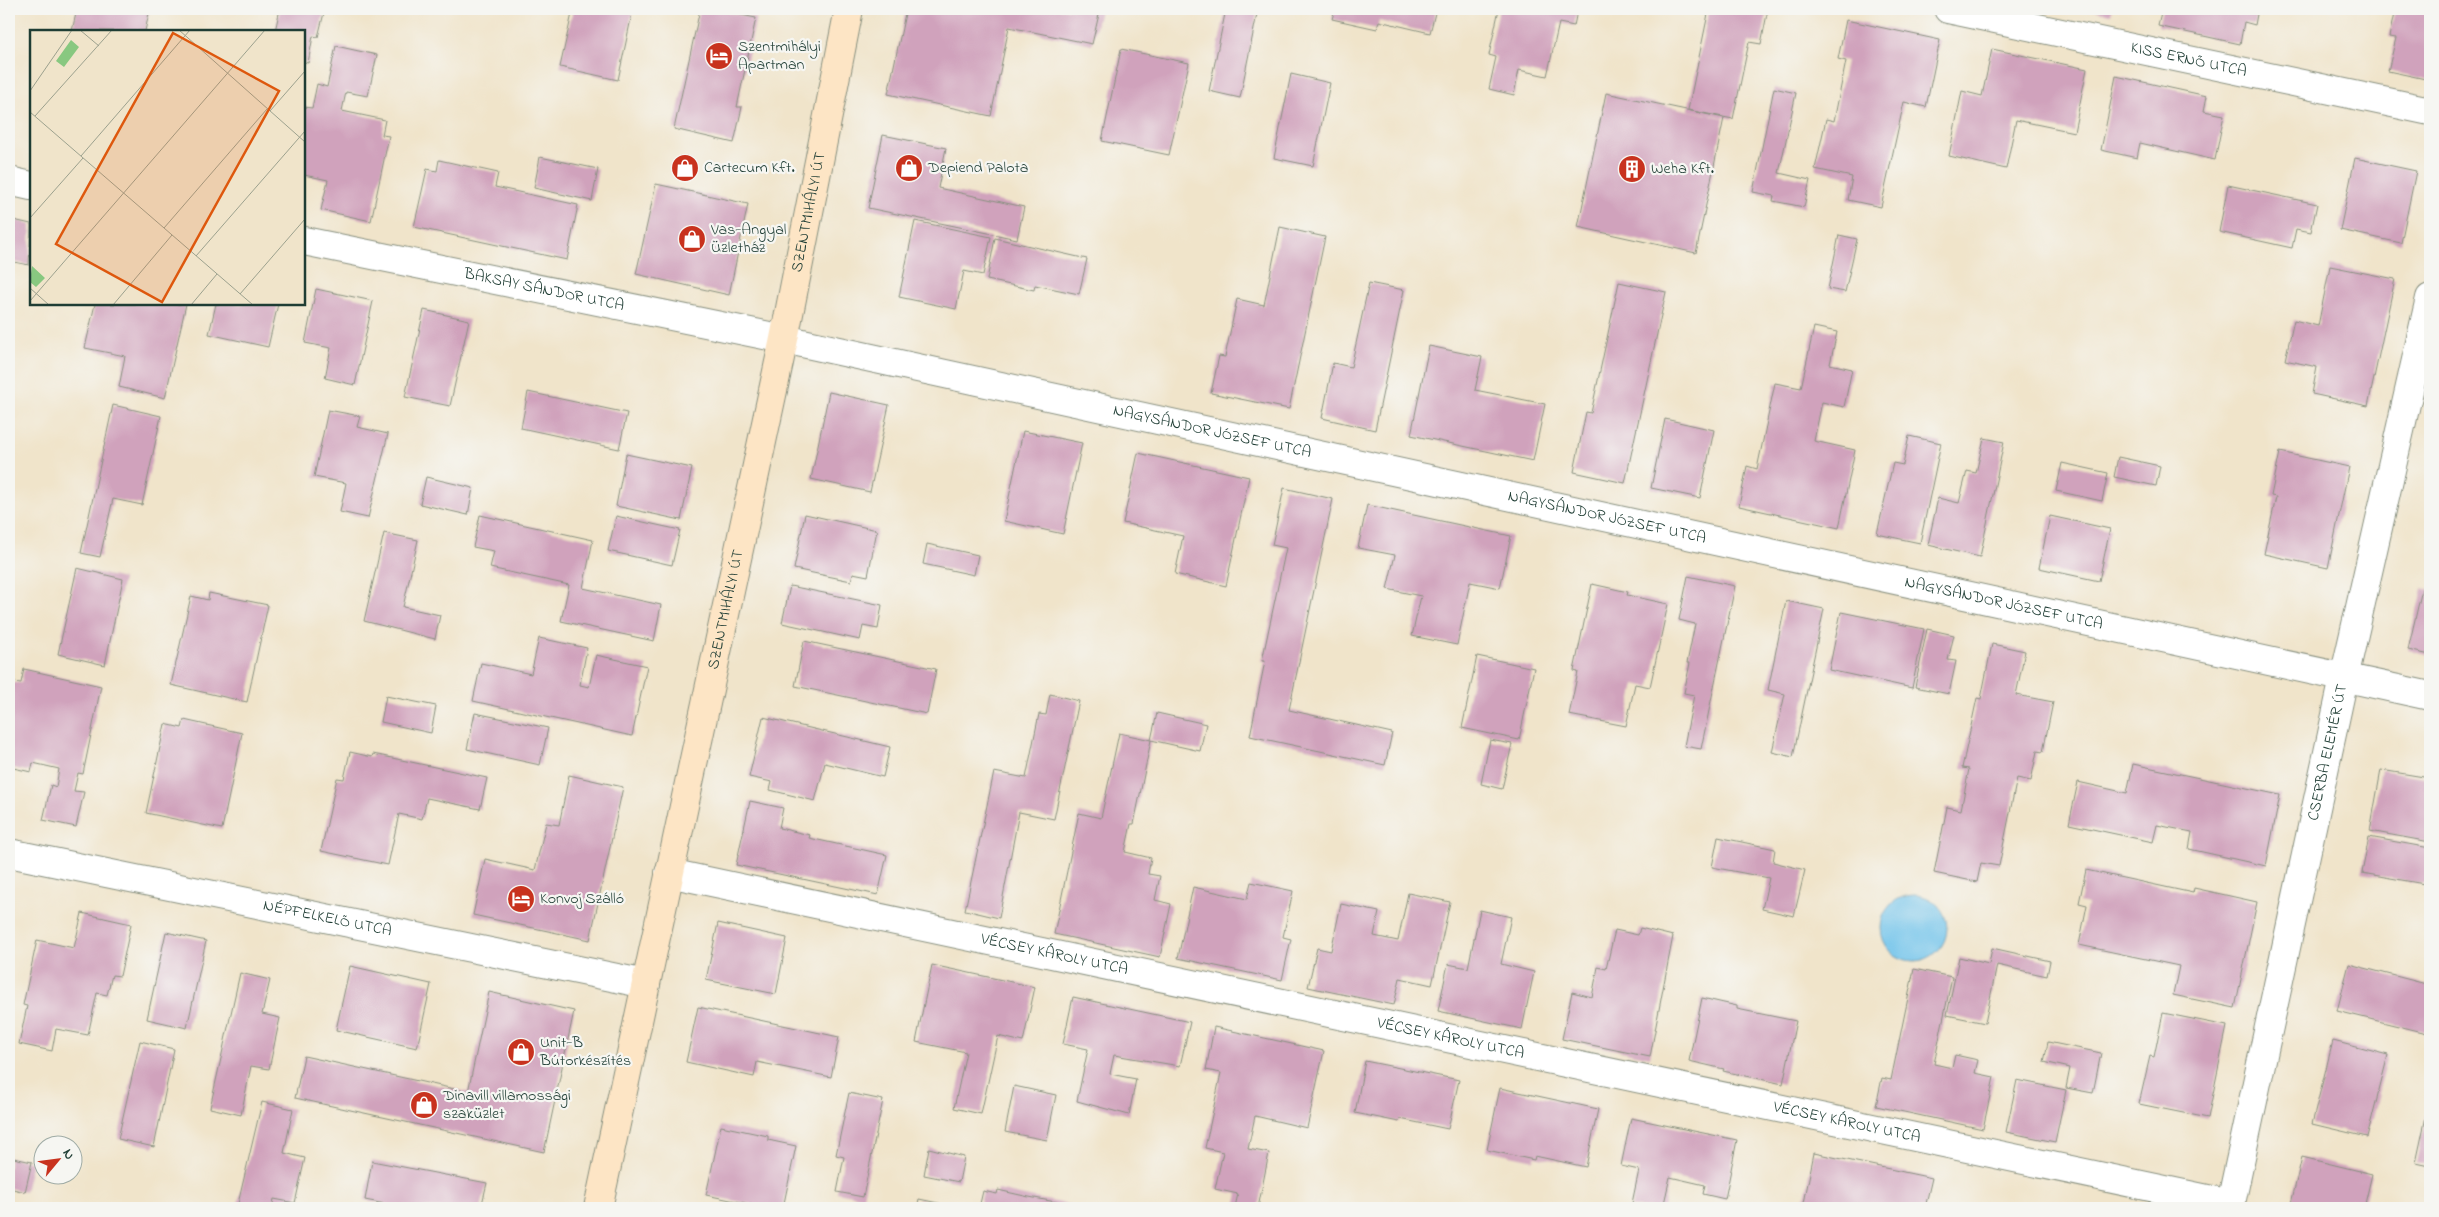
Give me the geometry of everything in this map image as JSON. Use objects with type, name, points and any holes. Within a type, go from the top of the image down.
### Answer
[{"type":"main road","name":"SZENTMIHÁLYI ÚT","points":[[598,1208],[784,339],[849,9]]},
{"type":"street","name":"KISS ERNŐ UTCA","points":[[1948,9],[2430,111]]},
{"type":"street","points":[[9,182],[30,186]]},
{"type":"street","name":"BAKSAY SÁNDOR UTCA","points":[[305,242],[784,339]]},
{"type":"street","name":"CSERBA ELEMÉR ÚT","points":[[2230,1206],[2344,678],[2430,298]]},
{"type":"street","name":"NAGYSÁNDOR JÓZSEF UTCA","points":[[784,339],[2430,696]]},
{"type":"street","name":"NÉPFELKELŐ UTCA","points":[[9,853],[646,984]]},
{"type":"street","name":"VÉCSEY KÁROLY UTCA","points":[[669,873],[2230,1206]]},
{"type":"water","points":[[1914,895],[1927,898],[1937,905],[1944,915],[1947,928],[1944,941],[1937,951],[1927,958],[1914,961],[1901,958],[1891,951],[1884,941],[1881,928],[1884,915],[1891,905],[1901,898]]},
{"type":"building","points":[[77,9],[150,9],[145,30],[72,30]]},
{"type":"building","points":[[280,9],[325,9],[318,37],[313,36],[308,63],[305,62],[305,30],[275,30]]},
{"type":"building","points":[[573,9],[633,9],[618,80],[560,67]]},
{"type":"building","name":"Szentmihályi Apartman","points":[[700,9],[712,9],[756,18],[737,107],[742,107],[734,143],[674,129]]},
{"type":"building","points":[[906,9],[1100,10],[1092,44],[1009,27],[991,116],[888,94]]},
{"type":"building","points":[[1226,9],[1258,9],[1240,98],[1209,91]]},
{"type":"building","points":[[1335,9],[1436,9],[1430,33],[1379,21],[1377,29],[1332,19]]},
{"type":"building","points":[[1499,9],[1588,9],[1587,13],[1577,11],[1574,26],[1559,23],[1547,76],[1519,70],[1514,95],[1489,89],[1496,57],[1489,55]]},
{"type":"building","points":[[1709,9],[1768,9],[1761,44],[1749,42],[1733,119],[1688,110]]},
{"type":"building","points":[[2089,9],[2112,9],[2111,14]]},
{"type":"building","points":[[2162,9],[2258,9],[2255,25],[2244,22],[2240,44],[2158,26]]},
{"type":"building","points":[[2395,9],[2430,9],[2430,80],[2388,71],[2396,38],[2389,37]]},
{"type":"building","points":[[1846,20],[1940,40],[1926,107],[1904,102],[1881,207],[1848,200],[1852,177],[1815,169],[1826,119],[1834,121],[1846,61],[1838,59]]},
{"type":"building","points":[[336,46],[377,55],[368,96],[346,92],[342,111],[385,120],[382,135],[389,136],[371,221],[321,210],[328,180],[305,175],[305,107],[312,108],[317,84],[327,87]]},
{"type":"building","points":[[1121,49],[1189,63],[1169,155],[1102,141]]},
{"type":"building","points":[[1992,49],[2087,69],[2074,132],[2016,120],[2006,169],[1949,156],[1962,91],[1982,96]]},
{"type":"building","points":[[1291,74],[1330,83],[1313,166],[1274,158]]},
{"type":"building","points":[[2116,76],[2207,96],[2204,111],[2224,115],[2215,160],[2140,143],[2137,158],[2101,150]]},
{"type":"building","points":[[1774,88],[1796,93],[1779,173],[1810,180],[1804,207],[1773,201],[1774,196],[1753,192]]},
{"type":"building","name":"Weha Kft.","points":[[1606,93],[1724,118],[1696,253],[1578,227]]},
{"type":"building","name":"Depiend Palota","points":[[883,135],[946,148],[938,188],[1024,207],[1017,239],[868,208]]},
{"type":"building","points":[[540,157],[598,169],[592,201],[534,188]]},
{"type":"building","points":[[2355,158],[2416,171],[2401,243],[2340,230]]},
{"type":"building","points":[[439,160],[498,173],[495,187],[578,205],[567,260],[414,227],[427,169],[437,171]]},
{"type":"building","name":"Vas-Angyal Üzletház","points":[[656,184],[748,204],[729,295],[636,274]]},
{"type":"building","points":[[2228,185],[2317,204],[2311,232],[2296,229],[2292,248],[2219,232]]},
{"type":"building","points":[[9,219],[30,224],[29,265],[9,261]]},
{"type":"building","points":[[915,221],[991,237],[983,275],[964,271],[956,309],[899,297]]},
{"type":"building","points":[[1280,227],[1325,237],[1289,409],[1211,393],[1219,356],[1225,357],[1237,299],[1264,305]]},
{"type":"building","points":[[1839,235],[1857,239],[1845,292],[1828,289]]},
{"type":"building","points":[[995,238],[1087,259],[1079,294],[1035,285],[1034,290],[987,280]]},
{"type":"building","points":[[2330,266],[2395,279],[2368,406],[2312,394],[2317,367],[2285,360],[2294,320],[2318,326]]},
{"type":"building","points":[[1619,282],[1666,292],[1625,483],[1574,472],[1586,412],[1591,413]]},
{"type":"building","points":[[1369,283],[1404,290],[1375,430],[1322,418],[1333,363],[1351,367]]},
{"type":"building","points":[[316,289],[373,301],[355,385],[325,378],[331,348],[305,343]]},
{"type":"building","points":[[95,305],[186,305],[165,398],[119,387],[125,356],[85,348]]},
{"type":"building","points":[[216,305],[278,305],[268,347],[209,334]]},
{"type":"building","points":[[424,310],[469,320],[450,406],[405,397]]},
{"type":"building","points":[[1814,327],[1837,332],[1830,364],[1852,369],[1844,407],[1822,402],[1814,441],[1855,450],[1839,528],[1739,506],[1747,466],[1757,469],[1775,383],[1801,388]]},
{"type":"building","points":[[1429,346],[1482,357],[1475,390],[1545,404],[1533,461],[1411,435]]},
{"type":"building","points":[[528,392],[627,413],[619,449],[521,428]]},
{"type":"building","points":[[829,392],[889,405],[870,492],[811,479]]},
{"type":"building","points":[[113,405],[161,416],[142,505],[113,499],[100,557],[81,553]]},
{"type":"building","points":[[328,410],[360,416],[357,427],[388,434],[368,518],[340,512],[346,483],[314,477]]},
{"type":"building","points":[[1665,419],[1714,430],[1700,498],[1651,488]]},
{"type":"building","points":[[1023,431],[1082,443],[1063,534],[1004,521]]},
{"type":"building","points":[[1909,436],[1941,443],[1920,543],[1877,534],[1893,463],[1903,465]]},
{"type":"building","points":[[1984,438],[2004,442],[1980,557],[1928,545],[1938,498],[1959,503],[1967,471],[1976,473]]},
{"type":"building","points":[[2280,452],[2349,467],[2328,568],[2264,554],[2276,497],[2271,496]]},
{"type":"building","points":[[1138,453],[1249,477],[1226,586],[1175,574],[1183,536],[1123,523]]},
{"type":"building","points":[[626,454],[692,468],[681,520],[616,506]]},
{"type":"building","points":[[2118,457],[2160,466],[2156,486],[2114,477]]},
{"type":"building","points":[[2062,463],[2108,473],[2102,501],[2056,491]]},
{"type":"building","points":[[426,477],[473,488],[468,515],[420,504]]},
{"type":"building","points":[[1284,488],[1333,499],[1289,710],[1392,733],[1385,765],[1250,736],[1265,661],[1262,661],[1286,548],[1272,545]]},
{"type":"building","points":[[1367,505],[1511,536],[1500,588],[1470,582],[1457,645],[1412,636],[1421,596],[1387,589],[1395,555],[1358,548]]},
{"type":"building","points":[[805,514],[877,530],[868,576],[853,573],[851,581],[794,569]]},
{"type":"building","points":[[480,515],[593,540],[583,588],[661,605],[654,641],[561,621],[569,585],[490,568],[494,551],[473,547]]},
{"type":"building","points":[[616,516],[680,530],[672,565],[608,551]]},
{"type":"building","points":[[2050,516],[2110,529],[2099,581],[2039,568]]},
{"type":"building","points":[[384,533],[418,540],[403,607],[440,615],[435,639],[364,621]]},
{"type":"building","points":[[927,544],[978,555],[974,575],[923,564]]},
{"type":"building","points":[[77,568],[123,579],[105,665],[58,654]]},
{"type":"building","points":[[1688,576],[1735,586],[1701,749],[1684,746],[1694,695],[1684,693],[1690,663],[1687,663],[1695,624],[1679,620]]},
{"type":"building","points":[[1592,584],[1628,592],[1627,595],[1668,604],[1650,687],[1635,684],[1626,726],[1569,715],[1578,672],[1574,671]]},
{"type":"building","points":[[790,586],[882,605],[878,629],[863,626],[860,640],[782,623]]},
{"type":"building","points":[[2422,589],[2430,590],[2430,655],[2408,650]]},
{"type":"building","points":[[209,593],[268,605],[247,702],[171,685],[191,596],[208,600]]},
{"type":"building","points":[[1786,601],[1824,609],[1793,757],[1772,752],[1785,694],[1768,690]]},
{"type":"building","points":[[1841,612],[1924,629],[1912,688],[1829,670]]},
{"type":"building","points":[[1927,629],[1954,635],[1948,660],[1956,661],[1949,694],[1915,687]]},
{"type":"building","points":[[539,638],[587,648],[580,685],[589,687],[596,655],[647,666],[632,736],[473,701],[481,663],[531,674]]},
{"type":"building","points":[[804,641],[936,669],[927,714],[795,686]]},
{"type":"building","points":[[1992,644],[2025,651],[2016,695],[2053,702],[2043,752],[2037,751],[2031,781],[2017,778],[1999,866],[1981,863],[1977,882],[1934,873],[1947,807],[1961,810],[1969,769],[1962,768],[1977,698],[1981,699]]},
{"type":"building","points":[[1477,656],[1534,668],[1519,740],[1462,728]]},
{"type":"building","points":[[24,669],[101,686],[83,774],[78,773],[74,791],[84,792],[76,827],[43,820],[51,785],[56,787],[59,769],[33,763],[31,772],[9,767],[9,703],[13,682],[21,683]]},
{"type":"building","points":[[1050,694],[1079,701],[1054,819],[1019,812],[999,918],[965,910],[994,772],[1026,778],[1039,714],[1046,715]]},
{"type":"building","points":[[386,696],[436,706],[431,733],[381,722]]},
{"type":"building","points":[[475,713],[548,728],[540,765],[467,749]]},
{"type":"building","points":[[1157,713],[1206,724],[1200,751],[1151,740]]},
{"type":"building","points":[[763,717],[890,747],[883,777],[825,763],[815,801],[770,790],[772,782],[749,777]]},
{"type":"building","points":[[184,720],[242,733],[222,829],[146,813],[165,724],[182,728]]},
{"type":"building","points":[[1119,733],[1151,740],[1134,824],[1131,824],[1125,852],[1151,858],[1148,874],[1160,876],[1155,900],[1171,904],[1160,957],[1054,934],[1079,813],[1101,818]]},
{"type":"building","points":[[1490,740],[1512,744],[1502,789],[1481,784]]},
{"type":"building","points":[[350,752],[372,757],[373,754],[487,778],[480,809],[427,798],[422,819],[399,814],[388,865],[321,851],[337,778],[344,779]]},
{"type":"building","points":[[2133,764],[2280,795],[2266,866],[2189,849],[2192,832],[2157,825],[2153,842],[2069,824],[2078,782],[2127,793]]},
{"type":"building","points":[[2381,770],[2430,778],[2430,842],[2370,831]]},
{"type":"building","points":[[569,775],[623,787],[590,940],[473,915],[485,859],[535,870],[546,823],[559,825]]},
{"type":"building","points":[[750,801],[783,808],[779,828],[810,835],[809,838],[887,855],[878,895],[736,865]]},
{"type":"building","points":[[1718,837],[1775,849],[1773,862],[1805,870],[1794,916],[1762,909],[1769,878],[1712,867]]},
{"type":"building","points":[[2369,837],[2430,848],[2430,885],[2362,873]]},
{"type":"building","points":[[2086,870],[2193,893],[2194,888],[2257,902],[2235,1008],[2173,995],[2179,966],[2079,945],[2087,905],[2079,903]]},
{"type":"building","points":[[1251,882],[1293,891],[1283,937],[1291,939],[1282,980],[1178,958],[1193,887],[1247,899]]},
{"type":"building","points":[[1408,893],[1450,902],[1432,985],[1400,978],[1394,1005],[1308,987],[1317,948],[1331,951],[1341,904],[1379,912],[1374,936],[1398,941]]},
{"type":"building","points":[[1480,910],[1511,917],[1501,964],[1534,972],[1522,1029],[1438,1011],[1448,964],[1468,968]]},
{"type":"building","points":[[82,913],[131,924],[120,976],[112,975],[107,995],[97,993],[88,1035],[56,1029],[52,1051],[19,1044],[27,1006],[23,1005],[37,940],[74,948]]},
{"type":"building","points":[[718,923],[787,938],[776,994],[706,980]]},
{"type":"building","points":[[1640,928],[1673,936],[1650,1057],[1562,1039],[1572,992],[1592,997],[1598,967],[1606,969],[1615,930],[1638,935]]},
{"type":"building","points":[[166,932],[206,941],[187,1028],[147,1019]]},
{"type":"building","points":[[1992,948],[2050,961],[2047,976],[1997,965],[1985,1023],[1947,1015],[1959,957],[1989,964]]},
{"type":"building","points":[[2349,964],[2430,985],[2430,1021],[2427,1033],[2337,1011]]},
{"type":"building","points":[[932,965],[1035,987],[1023,1042],[998,1036],[981,1114],[954,1108],[966,1052],[916,1042]]},
{"type":"building","points":[[350,966],[431,984],[417,1048],[336,1030]]},
{"type":"building","points":[[1914,969],[1952,977],[1934,1064],[1952,1068],[1955,1055],[1978,1060],[1975,1073],[1994,1077],[1983,1129],[1876,1106],[1882,1078],[1891,1080]]},
{"type":"building","points":[[240,973],[270,980],[262,1014],[280,1018],[269,1069],[251,1066],[241,1115],[210,1108]]},
{"type":"building","points":[[489,992],[574,1011],[544,1152],[295,1098],[304,1056],[468,1092]]},
{"type":"building","points":[[1073,997],[1190,1022],[1180,1066],[1114,1055],[1110,1074],[1136,1079],[1129,1115],[1077,1101],[1088,1049],[1063,1044]]},
{"type":"building","points":[[1702,998],[1737,1006],[1737,1009],[1796,1021],[1783,1084],[1723,1071],[1724,1069],[1689,1061]]},
{"type":"building","points":[[698,1007],[839,1037],[831,1077],[757,1062],[754,1077],[686,1062]]},
{"type":"building","points":[[2163,1013],[2227,1026],[2208,1118],[2139,1104],[2150,1056],[2154,1057]]},
{"type":"building","points":[[1214,1027],[1324,1051],[1307,1128],[1255,1116],[1248,1149],[1269,1153],[1258,1208],[1235,1207],[1238,1194],[1215,1189],[1223,1152],[1205,1148],[1221,1073],[1206,1070]]},
{"type":"building","points":[[140,1041],[174,1049],[154,1147],[118,1139]]},
{"type":"building","points":[[2333,1041],[2388,1055],[2367,1137],[2312,1124]]},
{"type":"building","points":[[2048,1042],[2101,1053],[2093,1093],[2066,1088],[2070,1068],[2044,1062]]},
{"type":"building","points":[[1365,1061],[1459,1080],[1448,1129],[1400,1119],[1399,1122],[1355,1113]]},
{"type":"building","points":[[2017,1080],[2066,1090],[2055,1142],[2006,1132]]},
{"type":"building","points":[[1014,1086],[1056,1095],[1047,1140],[1005,1132]]},
{"type":"building","points":[[1500,1088],[1598,1109],[1586,1167],[1535,1156],[1534,1160],[1487,1150]]},
{"type":"building","points":[[849,1093],[883,1100],[863,1197],[837,1192],[844,1157],[836,1155]]},
{"type":"building","points":[[262,1102],[293,1109],[284,1153],[305,1158],[295,1203],[274,1199],[272,1208],[237,1208]]},
{"type":"building","points":[[2427,1112],[2430,1112],[2430,1166],[2416,1163]]},
{"type":"building","points":[[1631,1118],[1737,1140],[1725,1199],[1703,1194],[1705,1185],[1670,1177],[1663,1208],[1631,1208],[1639,1170],[1621,1166]]},
{"type":"building","points":[[721,1126],[768,1136],[768,1140],[796,1146],[783,1208],[770,1208],[706,1195]]},
{"type":"building","points":[[929,1148],[964,1157],[959,1182],[924,1175]]},
{"type":"building","points":[[1814,1153],[1932,1178],[1925,1208],[1803,1208]]},
{"type":"building","points":[[9,1157],[32,1162],[25,1192],[9,1188]]},
{"type":"building","points":[[2302,1157],[2372,1174],[2364,1208],[2290,1208]]},
{"type":"building","points":[[372,1161],[487,1183],[481,1208],[405,1208],[365,1200]]},
{"type":"building","points":[[998,1190],[1072,1205],[1072,1208],[979,1208],[983,1191],[997,1194]]},
{"type":"building","points":[[919,1199],[943,1204],[942,1208],[917,1208]]},
{"type":"place","name":"Szentmihályi Apartman","points":[[719,56]]},
{"type":"place","name":"Cartecum Kft.","points":[[685,168]]},
{"type":"place","name":"Depiend Palota","points":[[909,168]]},
{"type":"place","name":"Weha Kft.","points":[[1632,169]]},
{"type":"place","name":"Vas-Angyal Üzletház","points":[[692,239]]},
{"type":"place","name":"Konvoj Szálló","points":[[521,899]]},
{"type":"place","name":"Unit-B Bútorkészítés","points":[[521,1052]]},
{"type":"place","name":"Dinavill villamossági szaküzlet","points":[[424,1105]]}]
